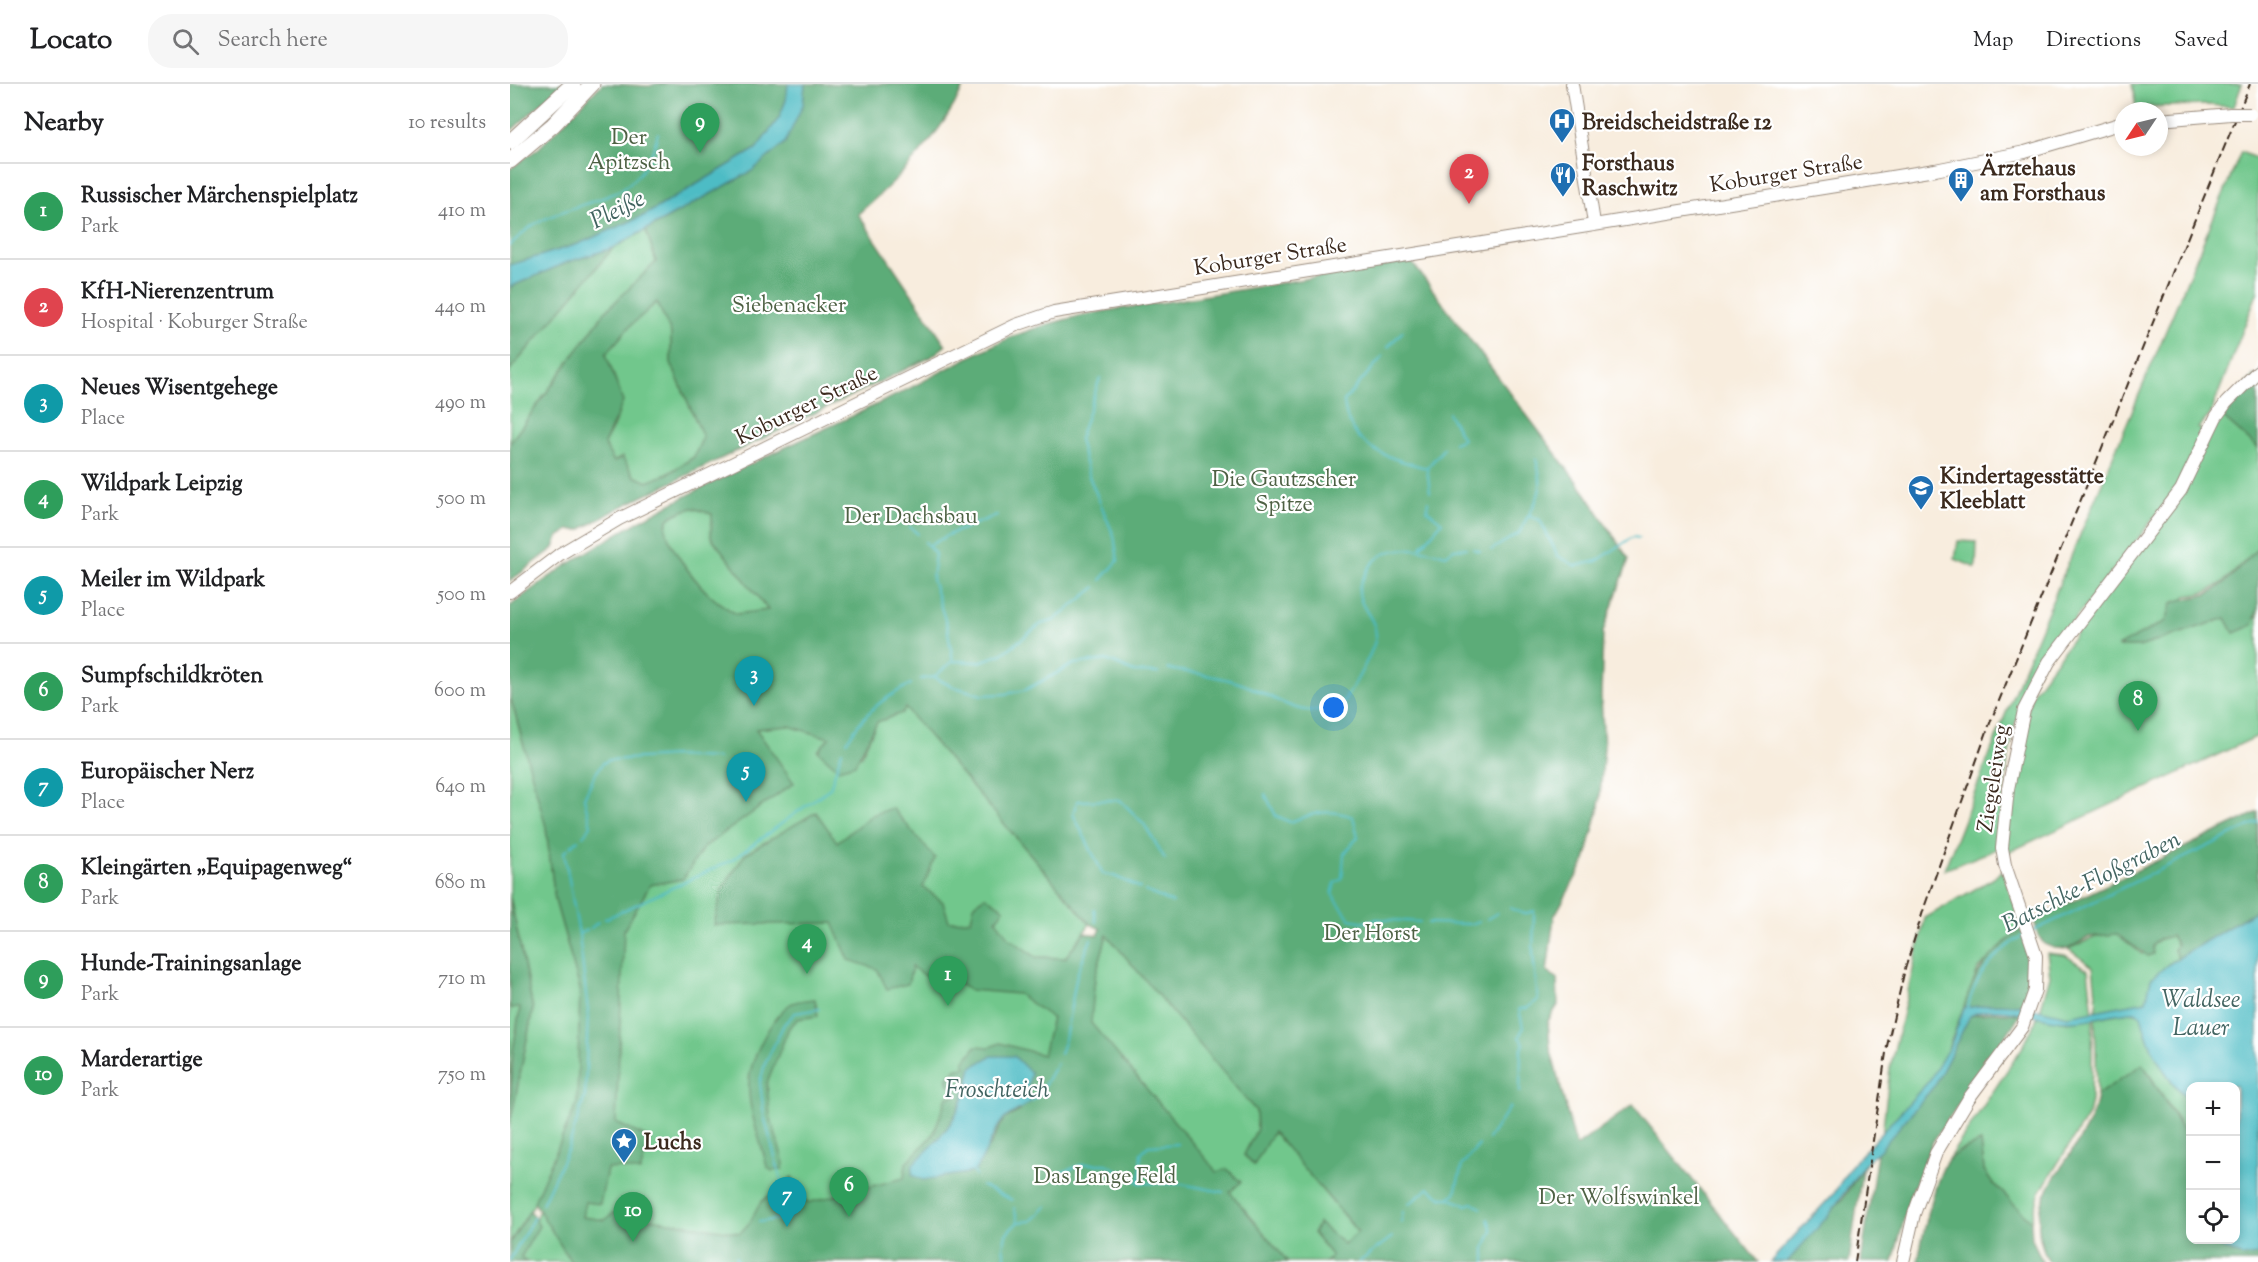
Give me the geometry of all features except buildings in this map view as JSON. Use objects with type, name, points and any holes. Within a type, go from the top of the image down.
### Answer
[{"type":"highway","points":[[510,141],[573,84]]},
{"type":"highway","points":[[510,161],[553,125],[592,84]]},
{"type":"main road","points":[[1572,84],[1594,223]]},
{"type":"main road","points":[[2168,119],[2254,114]]},
{"type":"main road","name":"Koburger Straße","points":[[2097,133],[2114,125]]},
{"type":"main road","name":"Koburger Straße","points":[[510,592],[560,554],[619,519],[1039,316],[1069,308],[1935,170],[2114,131]]},
{"type":"main road","name":"Ziegeleiweg","points":[[1903,1262],[1914,1214],[1936,1153],[1964,1106],[2027,1016],[2032,1004],[2037,969],[2030,932],[2005,865],[2002,840],[2016,743],[2031,695],[2054,655],[2181,490],[2222,409],[2258,371]]},
{"type":"green space","name":"Der Apitzsch","points":[[510,84],[563,84],[510,130]]},
{"type":"green space","name":"Der Apitzsch","points":[[602,84],[649,86],[657,84],[788,84],[786,100],[779,118],[756,149],[645,215],[578,244],[510,265],[510,169],[539,148]]},
{"type":"green space","name":"Siebenacker","points":[[805,84],[965,84],[944,121],[919,155],[858,214],[946,345],[931,357],[621,507],[580,530],[569,530],[558,537],[554,548],[510,581],[510,443],[605,312],[656,262],[646,230],[752,171],[803,105]],"holes":[[[657,302],[671,333],[671,363],[703,437],[694,457],[669,473],[648,482],[634,476],[622,457],[614,462],[604,444],[623,402],[606,354],[629,327]]]},
{"type":"green space","points":[[2132,84],[2242,84],[2234,107],[2168,106],[2168,102],[2135,102]]},
{"type":"green space","points":[[2241,152],[2258,159],[2258,291],[2210,415],[2198,428],[2203,431],[2185,474],[2161,509],[2041,663],[2015,724],[2008,758],[1997,849],[1944,870],[2019,680]]},
{"type":"green space","points":[[646,230],[657,262],[605,312],[510,443],[510,370],[613,248]]},
{"type":"green space","points":[[613,248],[510,370],[510,287],[568,262]]},
{"type":"green space","points":[[1411,261],[1586,494],[1629,559],[1603,632],[1601,697],[1604,747],[1599,807],[1585,861],[1554,917],[1547,972],[1557,978],[1558,1005],[1548,1021],[1550,1047],[1576,1146],[1633,1105],[1758,1262],[1325,1262],[1332,1256],[1313,1233],[1319,1223],[1344,1244],[1358,1232],[1273,1132],[1254,1165],[1244,1155],[1257,1129],[1256,1111],[1107,935],[1095,977],[1091,1023],[1217,1172],[1227,1169],[1241,1182],[1230,1192],[1288,1262],[571,1262],[534,1202],[577,1103],[580,989],[555,900],[546,827],[510,695],[510,606],[553,574],[598,545],[691,493],[1019,334],[1091,314]],"holes":[[[693,508],[712,514],[711,537],[768,610],[736,614],[713,598],[690,573],[674,549],[666,528],[668,520],[673,515]],[[905,708],[1090,924],[1101,929],[1098,935],[1084,933],[1065,958],[1036,957],[1010,939],[996,920],[1004,909],[985,896],[974,905],[971,920],[949,921],[943,902],[923,887],[935,858],[892,808],[872,815],[837,842],[816,812],[745,854],[722,889],[714,925],[833,923],[849,960],[877,969],[887,989],[908,984],[912,967],[933,982],[957,983],[970,990],[1018,994],[1052,1018],[1043,1055],[1000,1043],[990,1047],[976,1046],[964,1062],[966,1067],[957,1068],[948,1077],[948,1083],[956,1092],[955,1096],[947,1097],[933,1135],[906,1163],[904,1178],[807,1203],[792,1177],[761,1202],[750,1222],[740,1233],[613,1213],[605,1220],[582,1217],[585,1202],[600,1204],[607,1169],[620,1168],[640,1172],[650,1139],[616,1123],[624,930],[650,885],[683,879],[703,848],[794,783],[756,729],[789,726],[829,738],[818,751],[838,769],[855,764],[877,722],[902,713]],[[972,1067],[1020,1111],[1004,1119],[990,1146],[914,1164],[936,1142],[952,1121],[968,1083]]]},
{"type":"green space","points":[[657,302],[671,333],[671,363],[703,437],[694,457],[669,473],[648,482],[634,476],[622,457],[614,462],[604,444],[620,408],[619,391],[606,354],[629,327]]},
{"type":"green space","points":[[2254,375],[2258,381],[2258,448],[2219,414]]},
{"type":"green space","points":[[2219,414],[2258,448],[2258,548],[2226,580],[2198,595],[2186,596],[2166,621],[2119,647],[2139,647],[2226,618],[2234,633],[2257,617],[2258,608],[2258,736],[2007,853],[2002,840],[2031,695],[2181,490]]},
{"type":"green space","points":[[693,508],[712,514],[711,537],[769,610],[736,614],[713,598],[690,573],[674,549],[666,528],[668,520],[673,515]]},
{"type":"green space","points":[[1958,541],[1977,542],[1976,568],[1955,559]]},
{"type":"green space","points":[[2258,548],[2258,608],[2253,625],[2234,633],[2226,618],[2139,647],[2117,647],[2166,621],[2172,603],[2204,595],[2219,587]]},
{"type":"green space","name":"Das Lange Feld","points":[[746,685],[861,756],[877,722],[901,713],[905,707],[1090,924],[1065,958],[1036,957],[1010,940],[995,920],[1004,909],[985,896],[974,905],[1090,1023],[1095,977],[1107,934],[1256,1111],[1257,1129],[1244,1155],[1254,1165],[1273,1131],[1358,1233],[1344,1244],[1319,1224],[1313,1233],[1333,1257],[1325,1262],[510,1262],[535,1221],[560,1144],[533,1206],[510,1243],[510,1124],[533,1009],[510,897],[510,695],[545,822]],"holes":[[[546,829],[582,992],[578,1083],[580,989],[555,900]]]},
{"type":"green space","points":[[2258,812],[2258,909],[2178,958],[2174,950],[2177,944],[2171,936],[2159,939],[2152,946],[2153,954],[2148,956],[2116,934],[2089,937],[2068,949],[2054,948],[2044,944],[2038,935],[2034,920]]},
{"type":"green space","points":[[2002,870],[2023,929],[2005,942],[1978,970],[1943,1062],[1882,1135],[1890,1068],[1925,918],[1994,878]]},
{"type":"green space","points":[[510,897],[533,1009],[510,1124],[513,1052],[520,1008],[510,1008]]},
{"type":"green space","points":[[2023,929],[2029,967],[2026,1002],[1964,1008],[1973,983],[1986,963],[2002,945]]},
{"type":"green space","points":[[2103,934],[2117,934],[2142,954],[2160,939],[2171,936],[2177,945],[2174,950],[2178,958],[2167,965],[2146,1001],[2095,1013],[2097,1004],[2093,967],[2068,949]]},
{"type":"green space","points":[[2047,953],[2065,955],[2088,970],[2093,1013],[2068,1016],[2040,1011],[2050,976]]},
{"type":"green space","points":[[815,999],[818,1016],[798,1019],[789,1028],[767,1083],[770,1115],[784,1163],[783,1169],[772,1171],[767,1167],[752,1114],[749,1093],[750,1073],[757,1051],[782,1011],[794,1002]]},
{"type":"green space","points":[[520,1007],[513,1052],[510,1107],[510,1008]]},
{"type":"green space","points":[[1992,1012],[2021,1014],[1933,1141],[1910,1196],[1893,1262],[1861,1262],[1877,1153],[1935,1085],[1970,1016]]},
{"type":"green space","points":[[2129,1012],[2141,1014],[2148,1039],[2159,1062],[2186,1098],[2186,1137],[2143,1064],[2097,1095],[2095,1018]]},
{"type":"green space","points":[[2038,1016],[2068,1022],[2093,1018],[2091,1101],[2088,1115],[2040,1192],[2031,1221],[1990,1180],[1984,1170],[1981,1142],[1959,1151],[1947,1161],[2024,1045]]},
{"type":"green space","points":[[2143,1064],[2186,1136],[2186,1244],[2213,1244],[2243,1257],[2258,1255],[2258,1262],[2049,1262],[2040,1237],[2039,1215],[2045,1195],[2055,1176],[2091,1118],[2097,1095]]},
{"type":"green space","points":[[1981,1142],[1984,1170],[1990,1180],[2031,1221],[2032,1239],[2043,1262],[1918,1262],[1930,1208],[1943,1167],[1955,1154]]},
{"type":"green space","points":[[1866,1163],[1862,1170],[1849,1262],[1787,1262],[1843,1198]]},
{"type":"green space","points":[[530,1210],[539,1226],[521,1257],[526,1262],[510,1262],[510,1243]]},
{"type":"water","points":[[788,84],[805,84],[803,105],[785,143],[752,171],[613,248],[568,262],[510,287],[510,265],[578,244],[645,215],[756,149],[779,118],[786,100]]},
{"type":"water","name":"Waldsee Lauer","points":[[2258,909],[2258,1255],[2243,1257],[2213,1244],[2240,1244],[2240,1082],[2186,1082],[2186,1098],[2159,1062],[2148,1040],[2141,1015],[2135,1012],[2075,1021],[1993,1010],[1970,1016],[1935,1085],[1880,1150],[1865,1163],[1829,1215],[1787,1262],[1770,1262],[1835,1192],[1849,1168],[1929,1081],[1951,1044],[1964,1008],[1995,1004],[2022,1005],[2068,1016],[2146,1001],[2151,979],[2167,965]]},
{"type":"water","name":"Froschteich","points":[[991,1056],[1014,1056],[1031,1073],[1027,1091],[1032,1101],[1003,1120],[974,1172],[923,1180],[912,1175],[913,1164],[952,1121],[964,1097],[972,1067]]},
{"type":"waterway","name":"Pleiße","points":[[510,245],[535,224],[610,195],[626,186],[639,174],[650,157],[658,133]]},
{"type":"waterway","points":[[1388,347],[1403,331]]},
{"type":"waterway","points":[[1383,356],[1344,401],[1347,417],[1353,430],[1372,448],[1398,460],[1427,468],[1430,492]]},
{"type":"waterway","points":[[1100,378],[1079,439],[1088,474],[1114,536],[1118,561],[1101,580]]},
{"type":"waterway","points":[[1448,413],[1463,439],[1454,443]]},
{"type":"waterway","points":[[1427,468],[1444,448]]},
{"type":"waterway","points":[[1529,515],[1540,488],[1536,459]]},
{"type":"waterway","points":[[1421,547],[1442,522],[1427,510],[1428,501]]},
{"type":"waterway","points":[[929,546],[948,535],[997,515]]},
{"type":"waterway","points":[[1491,550],[1519,533],[1528,516],[1540,520],[1558,556],[1576,566],[1597,561],[1633,537],[1639,538]]},
{"type":"waterway","points":[[910,527],[918,534]]},
{"type":"waterway","points":[[925,542],[935,554],[932,579],[947,626],[953,661]]},
{"type":"waterway","points":[[1168,669],[1230,680],[1282,703],[1305,710],[1317,711],[1337,706],[1345,699],[1356,681],[1375,641],[1373,623],[1359,595],[1360,585],[1373,563],[1381,556],[1401,549],[1424,550],[1446,555],[1454,549],[1466,548]]},
{"type":"waterway","points":[[1473,549],[1480,551]]},
{"type":"waterway","points":[[934,677],[953,661],[979,662],[1002,654],[1041,624],[1053,621],[1096,587]]},
{"type":"waterway","points":[[921,679],[934,677],[951,686],[982,695],[1025,690],[1074,664],[1107,660],[1134,672],[1158,673]]},
{"type":"waterway","points":[[847,741],[860,722],[874,708],[911,684]]},
{"type":"waterway","points":[[605,919],[732,860],[830,788],[842,751]]},
{"type":"waterway","points":[[583,836],[591,826],[584,798],[603,763],[609,760],[674,756],[718,758]]},
{"type":"waterway","points":[[1265,794],[1276,816],[1290,822],[1306,816],[1329,812],[1353,817],[1358,837],[1344,854],[1342,879],[1335,883],[1332,894],[1350,919],[1365,922],[1377,919],[1420,922]]},
{"type":"waterway","points":[[1140,888],[1114,876],[1103,874],[1073,814],[1077,801],[1120,800],[1144,824],[1165,859]]},
{"type":"waterway","name":"Batschke‐Floßgraben","points":[[2031,932],[2258,822]]},
{"type":"waterway","points":[[571,846],[578,840]]},
{"type":"waterway","points":[[542,1204],[568,1149],[585,1096],[588,1011],[579,934],[564,852],[568,849]]},
{"type":"waterway","points":[[1145,891],[1173,903]]},
{"type":"waterway","points":[[1510,908],[1524,914],[1534,911],[1533,955],[1538,1000],[1527,1008],[1519,1009],[1523,1028],[1519,1037],[1524,1044],[1521,1051],[1520,1092]]},
{"type":"waterway","points":[[1094,909],[1096,922]]},
{"type":"waterway","points":[[1487,919],[1497,913]]},
{"type":"waterway","points":[[1428,923],[1470,924],[1479,921]]},
{"type":"waterway","points":[[591,928],[598,922]]},
{"type":"waterway","points":[[579,934],[587,930]]},
{"type":"waterway","name":"Batschke‐Floßgraben","points":[[1967,1010],[1975,986],[1987,966],[2023,935]]},
{"type":"waterway","points":[[1060,1054],[1077,974],[1091,939]]},
{"type":"waterway","points":[[759,1222],[791,1217],[764,1116],[760,1082],[765,1064],[784,1024],[795,1013],[819,1009]]},
{"type":"waterway","points":[[1032,1101],[1038,1096],[1057,1063]]},
{"type":"waterway","points":[[1488,1139],[1510,1107]]},
{"type":"waterway","points":[[1140,1183],[1141,1153],[1148,1146],[1178,1144]]},
{"type":"waterway","points":[[1449,1198],[1455,1193],[1462,1165],[1479,1145]]},
{"type":"waterway","points":[[1055,1175],[1084,1164],[1107,1164],[1140,1183],[1181,1184],[1223,1192]]},
{"type":"waterway","points":[[974,1172],[976,1176]]},
{"type":"waterway","points":[[982,1186],[1012,1200]]},
{"type":"waterway","points":[[1409,1204],[1429,1188],[1442,1198],[1449,1198],[1466,1205],[1473,1203],[1481,1208]]},
{"type":"waterway","points":[[1006,1262],[1003,1247],[1006,1234],[1018,1222],[1031,1221],[1047,1206]]},
{"type":"waterway","points":[[1014,1208],[1018,1222]]},
{"type":"waterway","points":[[1401,1223],[1403,1212]]},
{"type":"waterway","points":[[510,1260],[534,1217]]},
{"type":"waterway","points":[[1485,1262],[1485,1247],[1492,1231],[1488,1219]]},
{"type":"waterway","points":[[1359,1262],[1392,1237]]},
{"type":"waterway","points":[[736,1257],[737,1262]]},
{"type":"railway","points":[[1855,1262],[1887,1046],[1905,969],[1925,905],[1990,723],[2250,84]]},
{"type":"place","name":"Breidscheidstraße 12","points":[[1562,144]]},
{"type":"place","name":"Hunde-Trainingsanlage","points":[[700,153]]},
{"type":"place","name":"Forsthaus Raschwitz","points":[[1563,198]]},
{"type":"place","name":"Ärztehaus am Forsthaus","points":[[1961,203]]},
{"type":"place","name":"KfH-Nierenzentrum","points":[[1469,204]]},
{"type":"place","name":"Kindertagesstätte Kleeblatt","points":[[1921,511]]},
{"type":"place","name":"Neues Wisentgehege","points":[[754,706]]},
{"type":"place","name":"Kleingärten „Equipagenweg“","points":[[2138,731]]},
{"type":"place","name":"Meiler im Wildpark","points":[[746,802]]},
{"type":"place","name":"Wildpark Leipzig","points":[[807,974]]},
{"type":"place","name":"Russischer Märchenspielplatz","points":[[948,1006]]},
{"type":"place","name":"Luchs","points":[[624,1164]]},
{"type":"place","name":"Sumpfschildkröten","points":[[849,1217]]},
{"type":"place","name":"Europäischer Nerz","points":[[787,1227]]},
{"type":"place","name":"Marderartige","points":[[633,1242]]},
{"type":"park label","name":"Die Gautzscher Spitze","points":[[1284,491]]},
{"type":"park label","name":"Der Dachsbau","points":[[911,515]]},
{"type":"park label","name":"Der Horst","points":[[1371,932]]},
{"type":"park label","name":"Der Wolfswinkel","points":[[1619,1196]]}]
